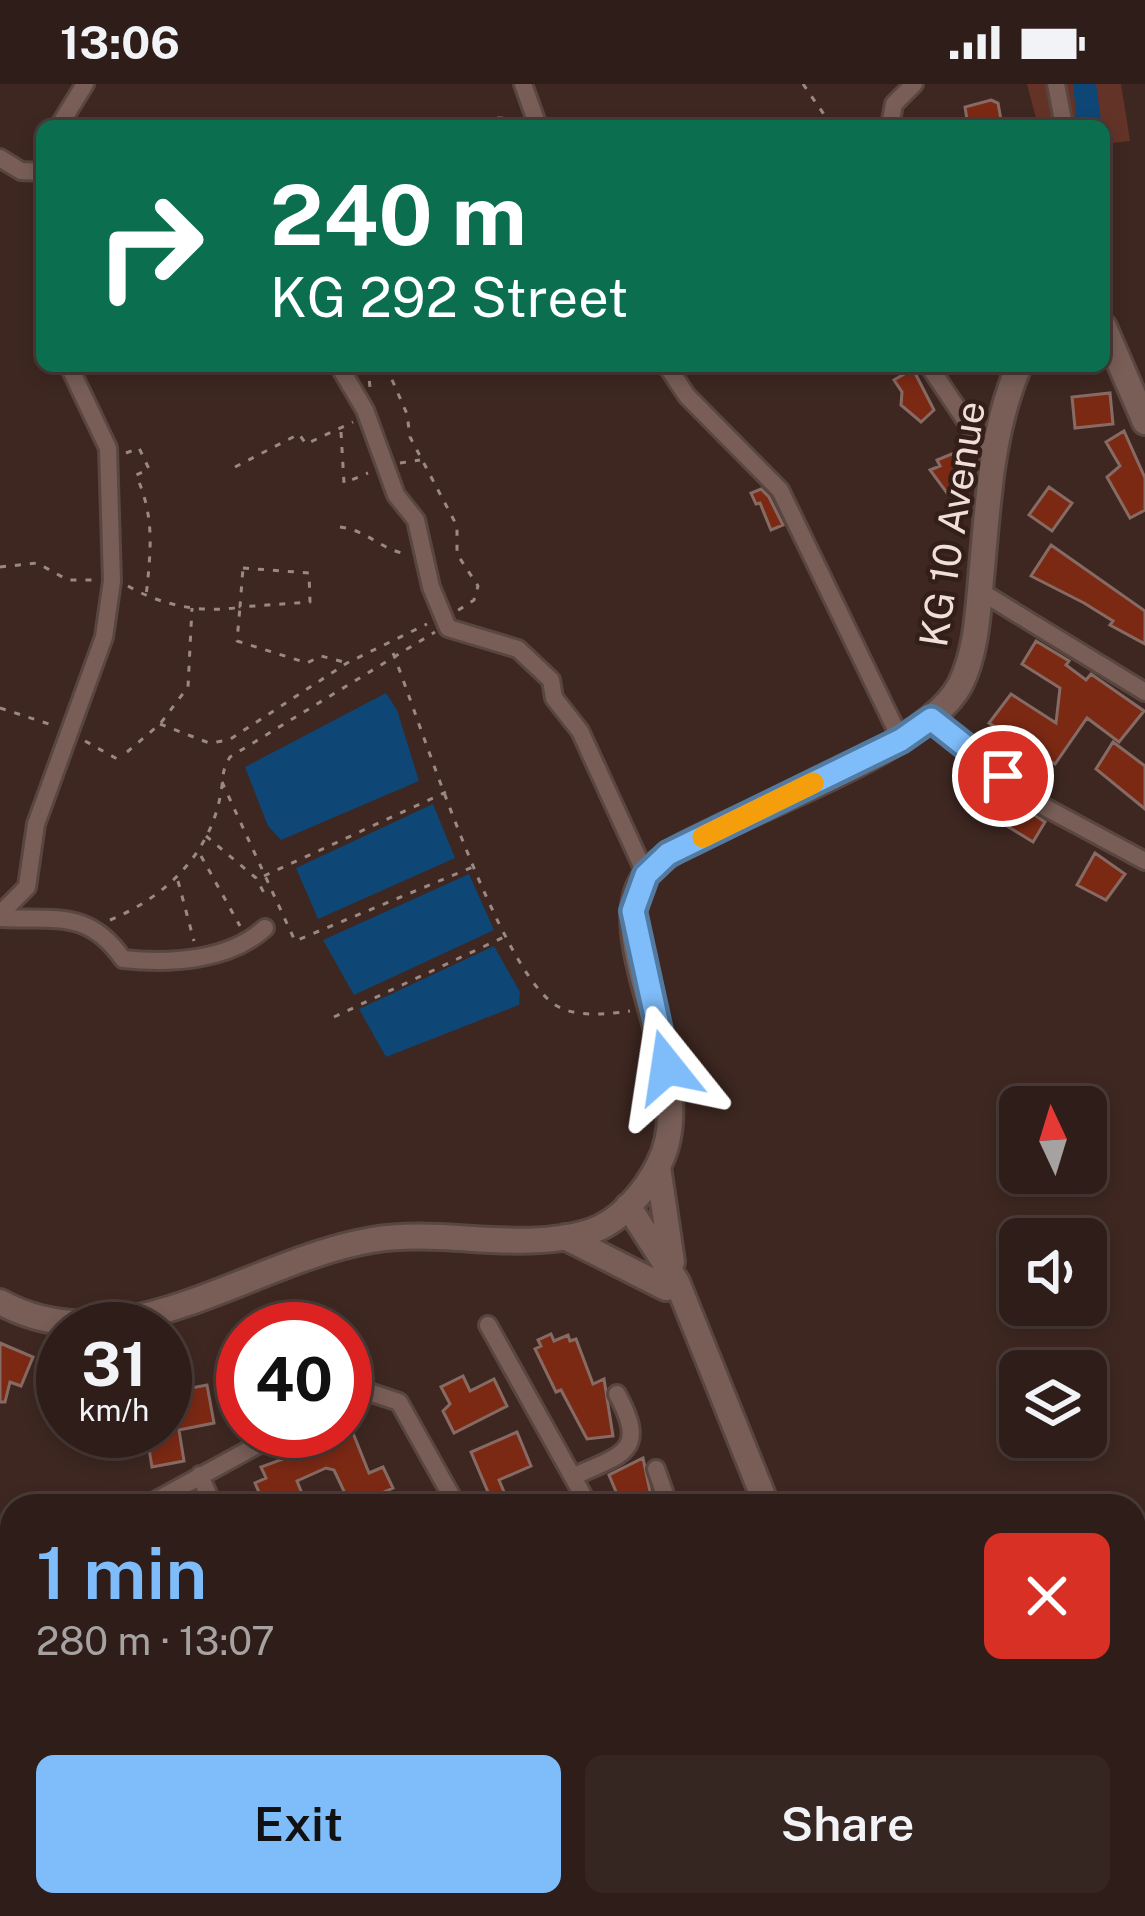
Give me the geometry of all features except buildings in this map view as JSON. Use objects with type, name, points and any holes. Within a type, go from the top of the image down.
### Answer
[{"type":"street","points":[[63,120],[85,84]]},
{"type":"street","points":[[524,84],[537,120]]},
{"type":"street","points":[[891,120],[894,104],[914,84]]},
{"type":"street","points":[[1056,84],[1063,120]]},
{"type":"street","points":[[0,158],[21,171],[36,172]]},
{"type":"street","points":[[1110,341],[1145,422]]},
{"type":"street","points":[[0,916],[27,887],[36,824],[104,638],[112,581],[108,448],[72,372]]},
{"type":"street","points":[[0,1302],[48,1322],[112,1323],[372,1240],[590,1232],[622,1212],[658,1167],[675,1111],[633,911],[646,875],[580,730],[554,698],[551,680],[518,649],[447,622],[431,587],[416,520],[396,495],[365,410],[343,372]]},
{"type":"street","points":[[671,372],[687,396],[780,490],[901,740]]},
{"type":"street","points":[[933,372],[992,460]]},
{"type":"street","name":"KG 10 Avenue","points":[[646,875],[668,854],[901,740],[931,719],[962,681],[980,591],[1001,407],[1016,372]]},
{"type":"street","points":[[980,591],[1145,692]]},
{"type":"street","points":[[931,719],[1039,804],[1145,860]]},
{"type":"street","points":[[0,916],[83,922],[103,931],[123,959],[202,958],[259,934]]},
{"type":"street","points":[[658,1167],[671,1285]]},
{"type":"street","points":[[622,1212],[691,1318],[762,1494]]},
{"type":"street","points":[[562,1236],[671,1285]]},
{"type":"street","points":[[488,1325],[583,1494]]},
{"type":"street","points":[[372,1393],[399,1402],[450,1494]]},
{"type":"street","points":[[574,1477],[627,1450],[633,1441],[633,1427],[617,1394]]},
{"type":"street","points":[[166,1494],[231,1458]]},
{"type":"street","points":[[656,1469],[665,1494]]},
{"type":"street","points":[[200,1474],[208,1494]]},
{"type":"path","points":[[803,84],[828,120]]},
{"type":"path","points":[[493,120],[523,120]]},
{"type":"path","points":[[103,931],[110,920],[177,880],[200,854],[221,793],[219,775],[230,757],[447,622],[478,593],[457,554],[457,526],[410,437],[407,415],[389,372]]},
{"type":"path","points":[[235,466],[299,434],[306,443],[341,431],[344,483]]},
{"type":"path","points":[[108,448],[122,454],[139,448],[149,469],[136,475],[151,511],[154,555],[146,597]]},
{"type":"path","points":[[340,527],[364,531],[390,551],[457,554]]},
{"type":"path","points":[[0,567],[38,563],[68,580],[112,581],[146,597],[192,608],[240,607],[310,602],[309,573],[244,568],[240,607],[237,641],[307,663],[321,656],[347,663]]},
{"type":"path","points":[[127,752],[160,724],[188,687],[192,608]]},
{"type":"path","points":[[160,724],[209,743],[229,740],[347,663],[447,622]]},
{"type":"path","points":[[393,653],[473,867],[506,937],[556,1006],[596,1016],[651,1007]]},
{"type":"path","points":[[219,775],[295,941],[473,867]]},
{"type":"path","points":[[262,877],[447,791]]},
{"type":"path","points":[[204,835],[256,878],[264,893]]},
{"type":"path","points":[[200,854],[259,934]]},
{"type":"path","points":[[177,880],[194,943],[202,948],[186,956]]},
{"type":"path","points":[[334,1017],[506,937]]},
{"type":"shaded area","points":[[1027,84],[1121,84],[1130,141],[1110,143],[1110,120],[1036,120]]},
{"type":"water","points":[[1073,84],[1096,84],[1101,120],[1077,120]]},
{"type":"water","points":[[386,693],[397,710],[419,781],[281,840],[268,826],[245,767]]},
{"type":"water","points":[[433,804],[455,858],[318,919],[296,868]]},
{"type":"water","points":[[469,874],[494,930],[354,995],[323,940]]},
{"type":"water","points":[[494,946],[520,992],[519,1005],[386,1057],[359,1009]]},
{"type":"slow traffic","points":[[703,837],[813,783]]},
{"type":"route","points":[[667,1067],[633,911],[646,875],[668,854],[901,740],[931,719],[1003,776]]}]
